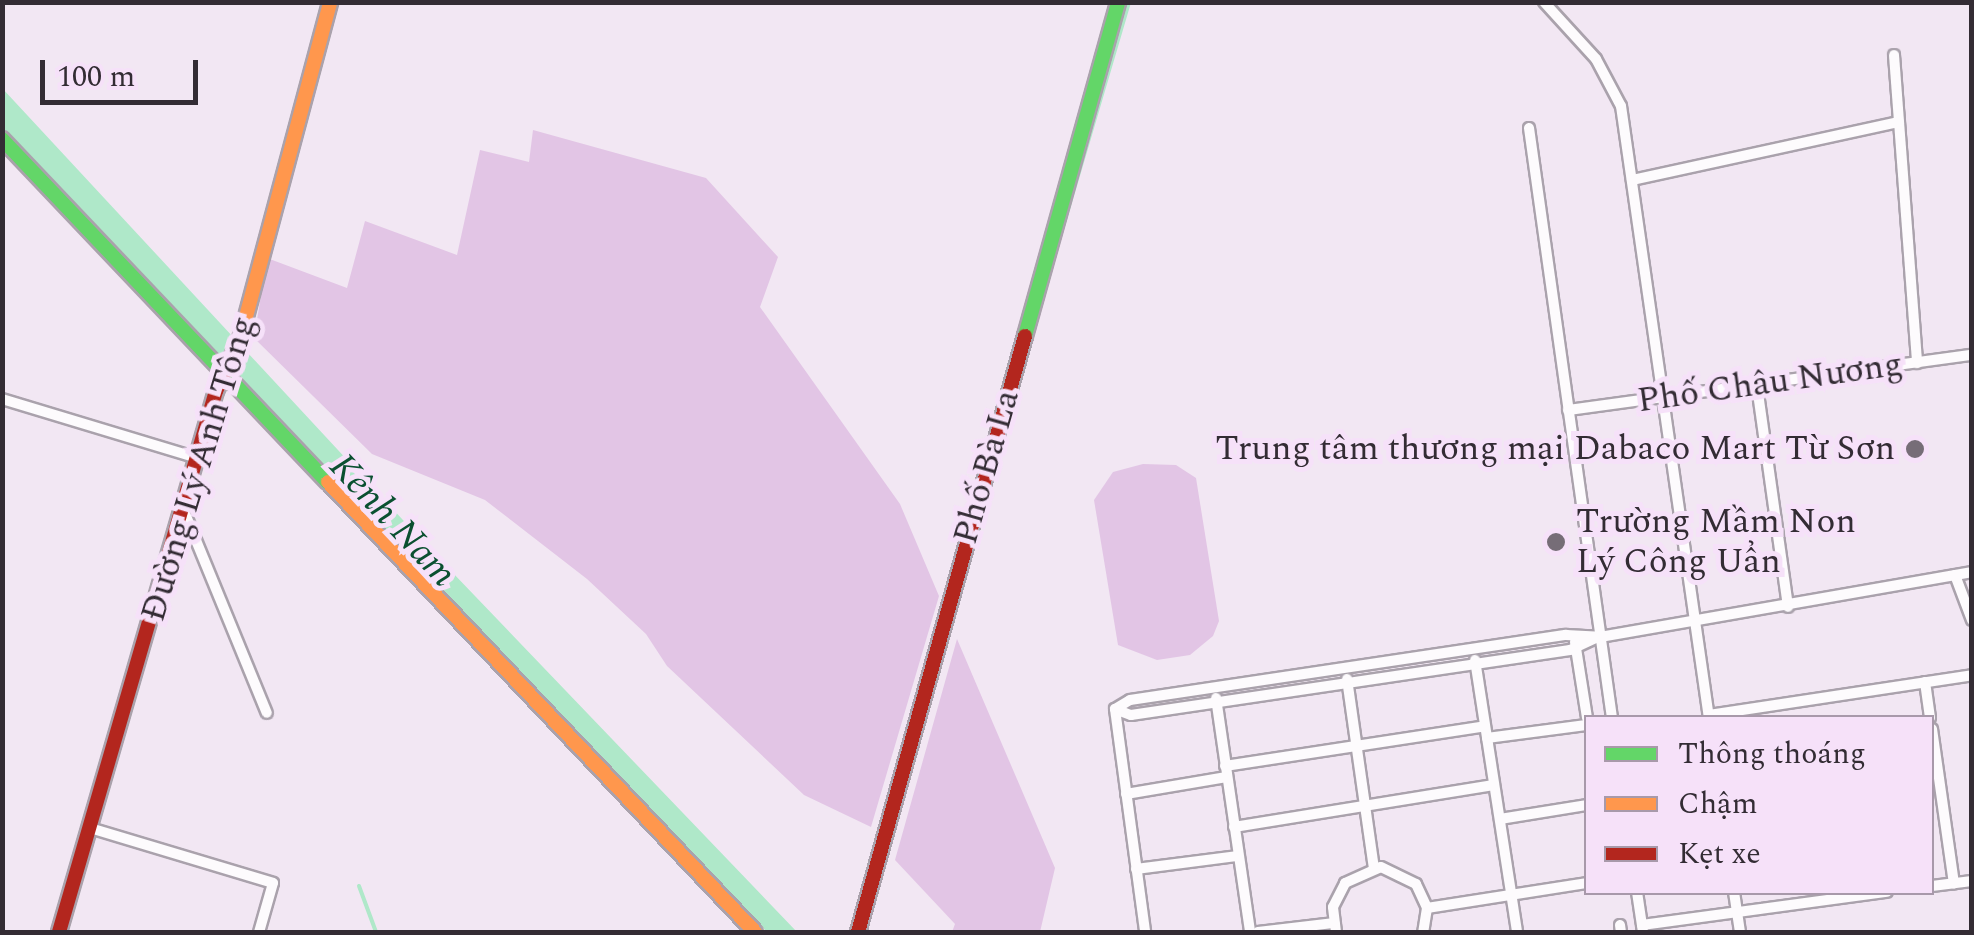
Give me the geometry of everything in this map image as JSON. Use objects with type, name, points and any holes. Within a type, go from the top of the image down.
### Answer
[{"type":"street","name":"Đường Lý Anh Tông","points":[[59,932],[224,373],[243,332],[330,2]]},
{"type":"street","name":"Phố Bà La","points":[[858,932],[1118,2]]},
{"type":"street","points":[[1544,2],[1615,86],[1709,715]]},
{"type":"street","points":[[1894,55],[1917,362]]},
{"type":"street","points":[[1632,180],[1899,122]]},
{"type":"street","points":[[1529,128],[1612,715]]},
{"type":"street","points":[[2,139],[755,932]]},
{"type":"street","name":"Phố Châu Nương","points":[[1568,410],[1972,355]]},
{"type":"street","points":[[1757,386],[1788,607]]},
{"type":"street","points":[[2,399],[198,458]]},
{"type":"street","points":[[184,511],[267,713]]},
{"type":"street","points":[[1116,709],[1132,715],[1475,664],[1600,637],[1972,572]]},
{"type":"street","points":[[1956,575],[1972,620]]},
{"type":"street","points":[[1116,709],[1130,700],[1473,649],[1575,642]]},
{"type":"street","points":[[1575,642],[1587,715]]},
{"type":"street","points":[[1473,649],[1516,932]]},
{"type":"street","points":[[1345,668],[1374,868]]},
{"type":"street","points":[[1715,715],[1972,674]]},
{"type":"street","points":[[1925,682],[1930,715]]},
{"type":"street","points":[[1214,687],[1250,932]]},
{"type":"street","points":[[1116,709],[1145,932]]},
{"type":"street","points":[[1126,794],[1356,746],[1584,725]]},
{"type":"street","points":[[1934,758],[1954,883]]},
{"type":"street","points":[[1234,827],[1494,785]]},
{"type":"street","points":[[1500,819],[1584,804]]},
{"type":"street","points":[[90,828],[272,883],[259,932]]},
{"type":"street","points":[[1136,869],[1238,856]]},
{"type":"street","points":[[1258,932],[1335,928],[1345,883],[1374,868],[1406,875],[1427,908],[1424,932]]},
{"type":"street","points":[[1934,886],[1972,881]]},
{"type":"street","points":[[1427,908],[1584,883]]},
{"type":"street","points":[[1637,895],[1642,929],[1866,895]]},
{"type":"street","points":[[1734,895],[1740,932]]},
{"type":"shaded area","points":[[533,130],[706,178],[778,257],[760,307],[900,504],[939,596],[871,827],[804,795],[667,666],[646,634],[587,579],[485,500],[372,454],[254,338],[267,258],[347,288],[365,221],[457,255],[480,150],[529,162]]},
{"type":"shaded area","points":[[1143,464],[1176,465],[1196,478],[1219,621],[1213,636],[1190,655],[1157,660],[1118,645],[1094,500],[1113,472]]},
{"type":"shaded area","points":[[957,639],[1055,868],[1040,932],[952,932],[955,924],[895,860]]},
{"type":"water","name":"Kênh Nam","points":[[2,88],[428,547],[797,932],[767,932],[3,129]]},
{"type":"waterway","points":[[1054,257],[1129,2]]},
{"type":"waterway","points":[[359,886],[376,932]]},
{"type":"traffic: fast","points":[[1025,336],[1118,2]]},
{"type":"traffic: fast","points":[[2,139],[328,482]]},
{"type":"traffic: slow","points":[[240,339],[330,2]]},
{"type":"traffic: slow","points":[[328,482],[755,932]]},
{"type":"traffic: jam","points":[[858,932],[1025,336]]},
{"type":"traffic: jam","points":[[59,932],[216,391],[240,339]]},
{"type":"place","name":"Trung tâm thương mại Dabaco Mart Từ Sơn","points":[[1915,449]]},
{"type":"place","name":"Trường Mầm Non Lý Công Uẩn","points":[[1556,542]]}]
